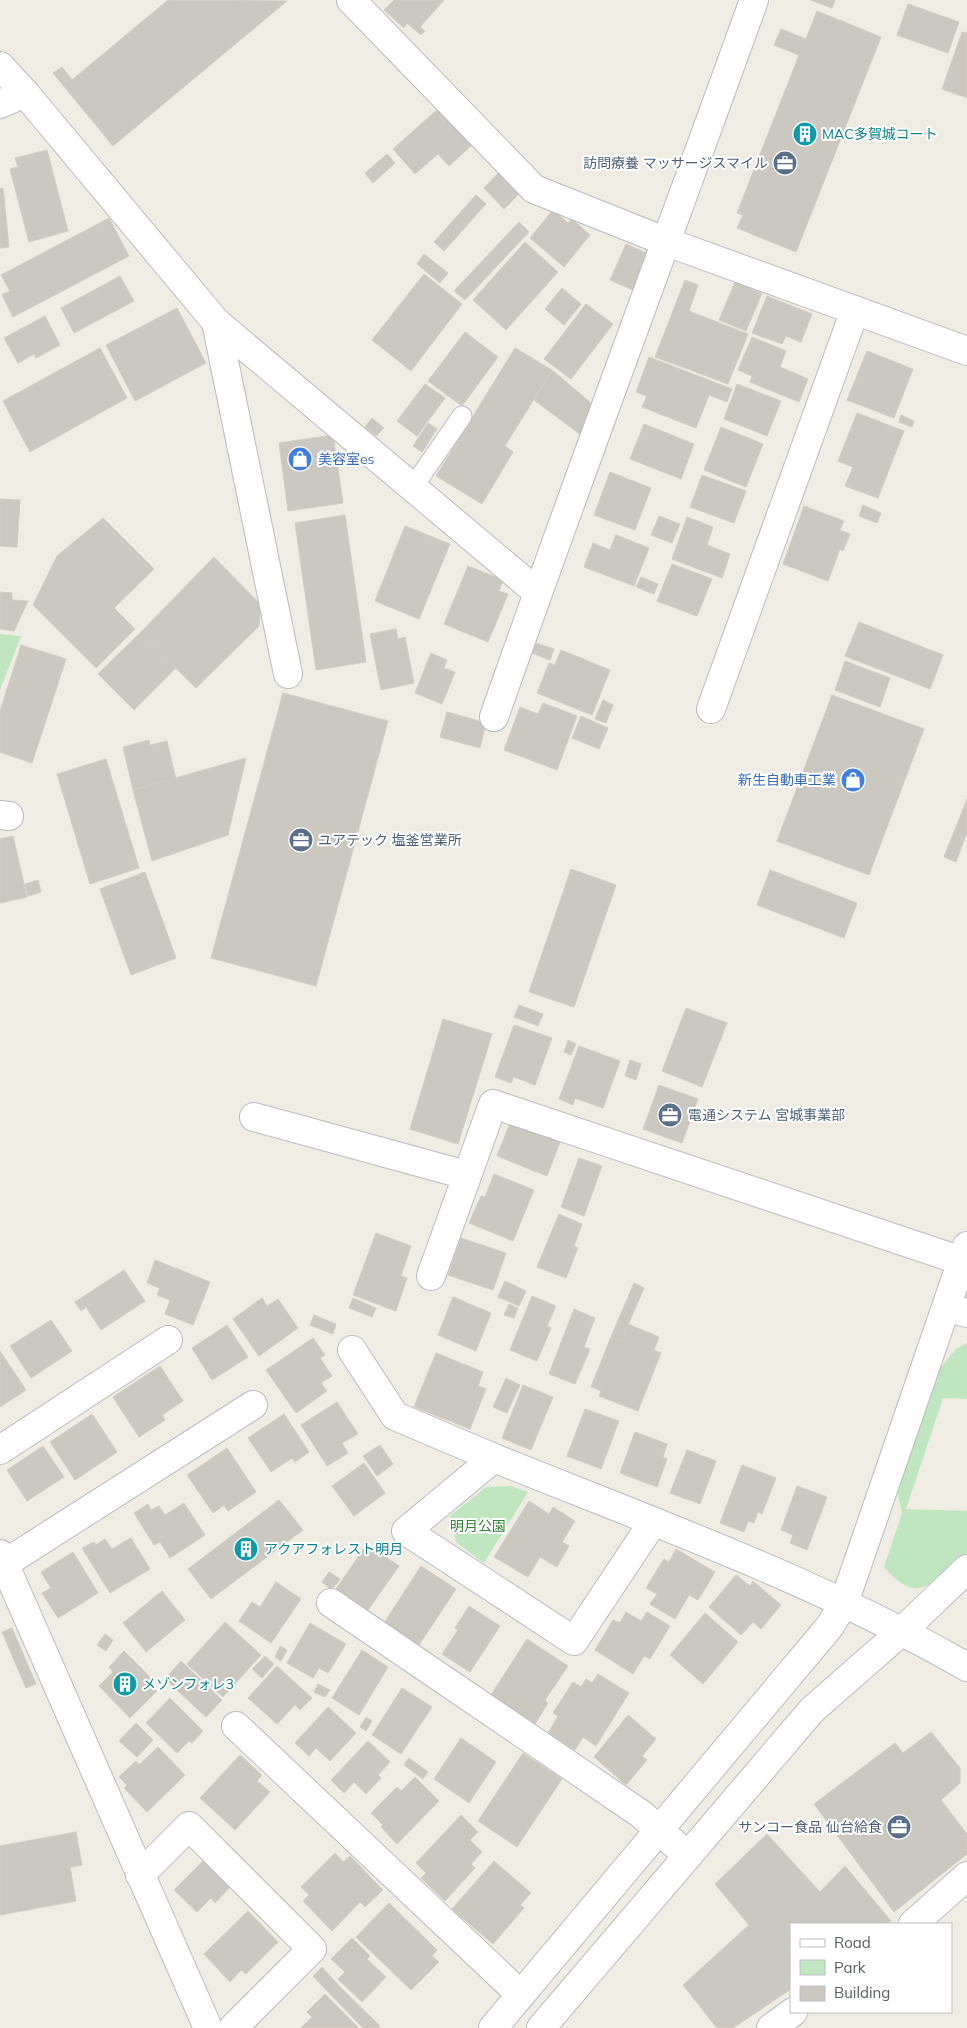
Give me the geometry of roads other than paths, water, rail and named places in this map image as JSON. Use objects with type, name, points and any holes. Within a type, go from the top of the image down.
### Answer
[{"type":"street","points":[[350,0],[534,189],[667,242],[967,351]]},
{"type":"street","points":[[494,717],[754,0]]},
{"type":"street","points":[[0,66],[25,93],[216,322],[538,592]]},
{"type":"street","points":[[0,104],[25,93]]},
{"type":"street","points":[[711,709],[855,310]]},
{"type":"street","points":[[216,322],[288,674]]},
{"type":"street","points":[[431,1276],[493,1104],[964,1254],[957,1310],[844,1603],[830,1626],[493,2028]]},
{"type":"street","points":[[254,1117],[466,1175]]},
{"type":"street","points":[[0,1450],[168,1340]]},
{"type":"street","points":[[352,1350],[394,1416],[822,1592],[967,1667]]},
{"type":"street","points":[[208,2028],[2,1559],[252,1405]]},
{"type":"street","points":[[494,1458],[406,1531],[574,1641],[653,1522]]},
{"type":"street","points":[[541,2028],[812,1710],[901,1632],[967,1569]]},
{"type":"street","points":[[331,1603],[641,1814],[688,1856]]},
{"type":"street","points":[[236,1726],[521,1995]]},
{"type":"street","points":[[140,1875],[189,1826],[312,1949],[233,2028]]},
{"type":"street","points":[[914,1923],[967,1876]]},
{"type":"street","points":[[771,2028],[793,2013]]},
{"type":"lane","points":[[413,487],[462,416]]},
{"type":"place","name":"MAC多賀城コート","points":[[805,134]]},
{"type":"place","name":"訪問療養 マッサージスマイル","points":[[785,163]]},
{"type":"place","name":"美容室es","points":[[300,459]]},
{"type":"place","name":"新生自動車工業","points":[[853,780]]},
{"type":"place","name":"ユアテック 塩釜営業所","points":[[301,840]]},
{"type":"place","name":"電通システム 宮城事業部","points":[[670,1115]]},
{"type":"place","name":"アクアフォレスト明月","points":[[246,1549]]},
{"type":"place","name":"メゾンフォレ3","points":[[125,1684]]},
{"type":"place","name":"サンコー食品 仙台給食","points":[[899,1827]]},
{"type":"park label","name":"明月公園","points":[[478,1526]]}]
